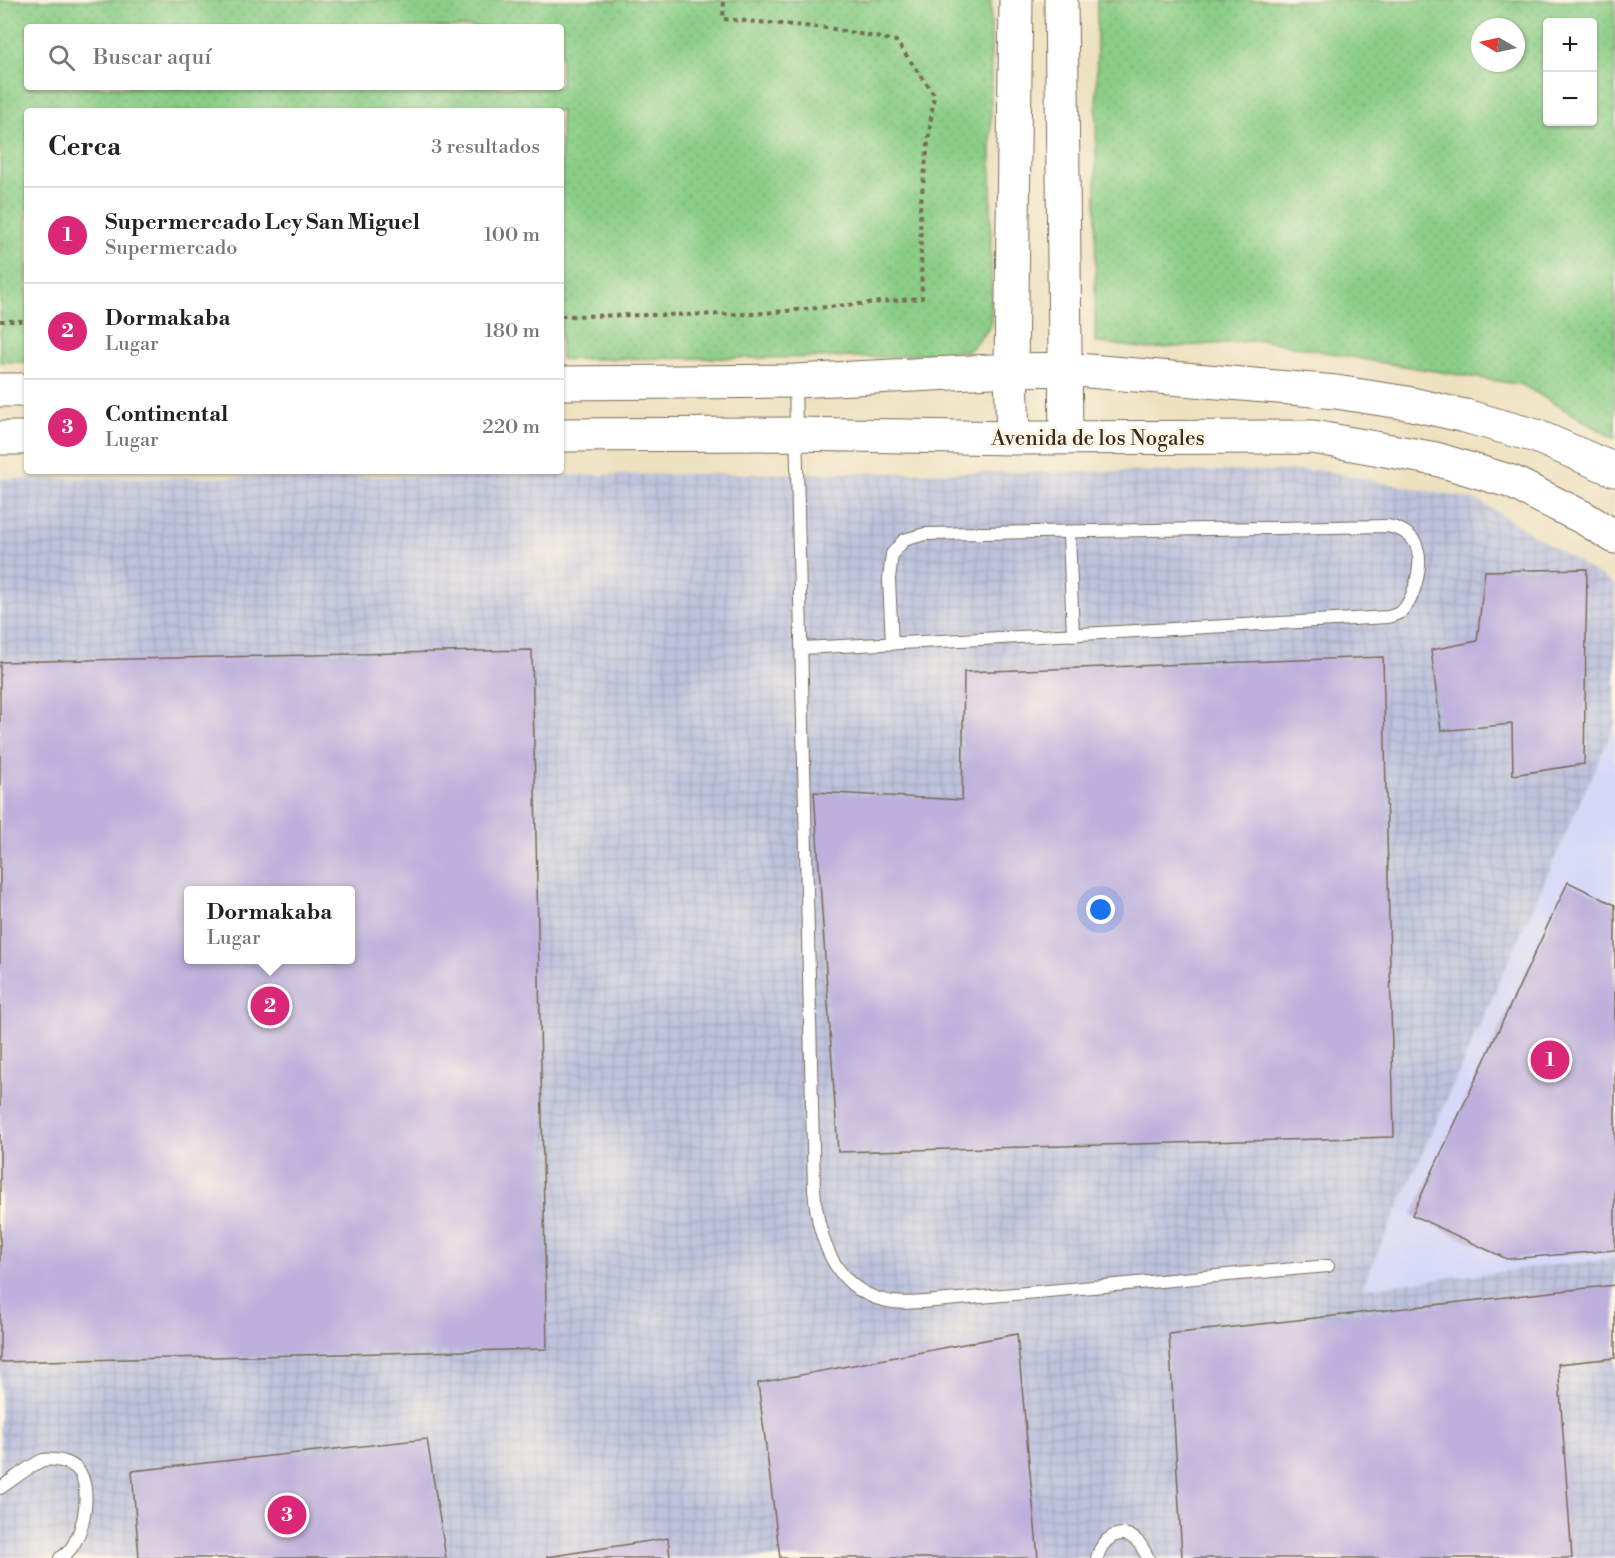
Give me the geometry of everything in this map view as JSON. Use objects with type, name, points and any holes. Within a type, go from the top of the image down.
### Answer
[{"type":"main road","points":[[1013,438],[1011,370],[1016,0]]},
{"type":"main road","points":[[1061,0],[1066,438]]},
{"type":"main road","points":[[1015,50],[1060,48]]},
{"type":"main road","points":[[564,383],[795,381],[1065,369],[1336,392],[1407,403],[1536,436],[1615,470]]},
{"type":"main road","points":[[0,390],[24,390]]},
{"type":"main road","name":"Avenida de los Nogales","points":[[564,435],[795,434],[1013,438],[1313,437],[1436,459],[1512,482],[1584,518],[1615,537]]},
{"type":"main road","points":[[0,438],[24,438]]},
{"type":"lane","points":[[795,381],[814,1189],[816,1216],[826,1246],[842,1276],[865,1294],[894,1302],[904,1302],[1328,1266]]},
{"type":"lane","points":[[802,648],[892,644],[1073,635],[1388,617],[1400,612],[1412,597],[1417,582],[1418,550],[1410,537],[1400,528],[1387,526],[925,534],[904,540],[892,554],[889,579],[892,644]]},
{"type":"lane","points":[[1069,532],[1073,635]]},
{"type":"lane","points":[[0,1488],[44,1460],[58,1460],[71,1464],[79,1470],[86,1488],[85,1508],[77,1539],[65,1556],[60,1558]]},
{"type":"lane","points":[[1097,1558],[1101,1546],[1107,1538],[1115,1534],[1127,1535],[1138,1542],[1148,1558]]},
{"type":"path","points":[[564,316],[754,314],[922,298],[920,209],[934,94],[896,41],[828,28],[723,19],[724,0]]},
{"type":"path","points":[[0,321],[24,321]]},
{"type":"shaded area","points":[[1319,470],[1479,501],[1615,585],[1615,724],[1362,1288],[1615,1258],[1615,1558],[0,1558],[0,479]]},
{"type":"shaded area","points":[[1615,724],[1615,1258],[1362,1289]]},
{"type":"green space","points":[[0,0],[991,0],[991,326],[970,350],[887,357],[564,359],[564,108],[24,108],[24,362],[0,362]]},
{"type":"green space","points":[[1097,0],[1615,0],[1615,439],[1523,385],[1378,362],[1262,340],[1150,349],[1095,342]]},
{"type":"building","points":[[1587,569],[1584,764],[1513,775],[1512,724],[1441,731],[1431,650],[1477,641],[1485,571]]},
{"type":"building","points":[[532,650],[547,1349],[0,1362],[0,662]]},
{"type":"building","points":[[1383,657],[1394,1137],[838,1152],[814,792],[962,800],[964,672]]},
{"type":"building","points":[[1568,882],[1615,905],[1615,1250],[1507,1259],[1412,1215]]},
{"type":"building","points":[[1615,1285],[1615,1358],[1558,1364],[1572,1558],[1182,1558],[1169,1334]]},
{"type":"building","points":[[1017,1334],[1038,1558],[780,1558],[758,1383]]},
{"type":"building","points":[[427,1439],[446,1558],[139,1558],[132,1471]]},
{"type":"building","points":[[668,1538],[670,1558],[547,1558],[547,1557]]},
{"type":"place","name":"Dormakaba","points":[[270,1006]]},
{"type":"place","name":"Supermercado Ley San Miguel","points":[[1550,1060]]},
{"type":"place","name":"Continental","points":[[287,1515]]}]
